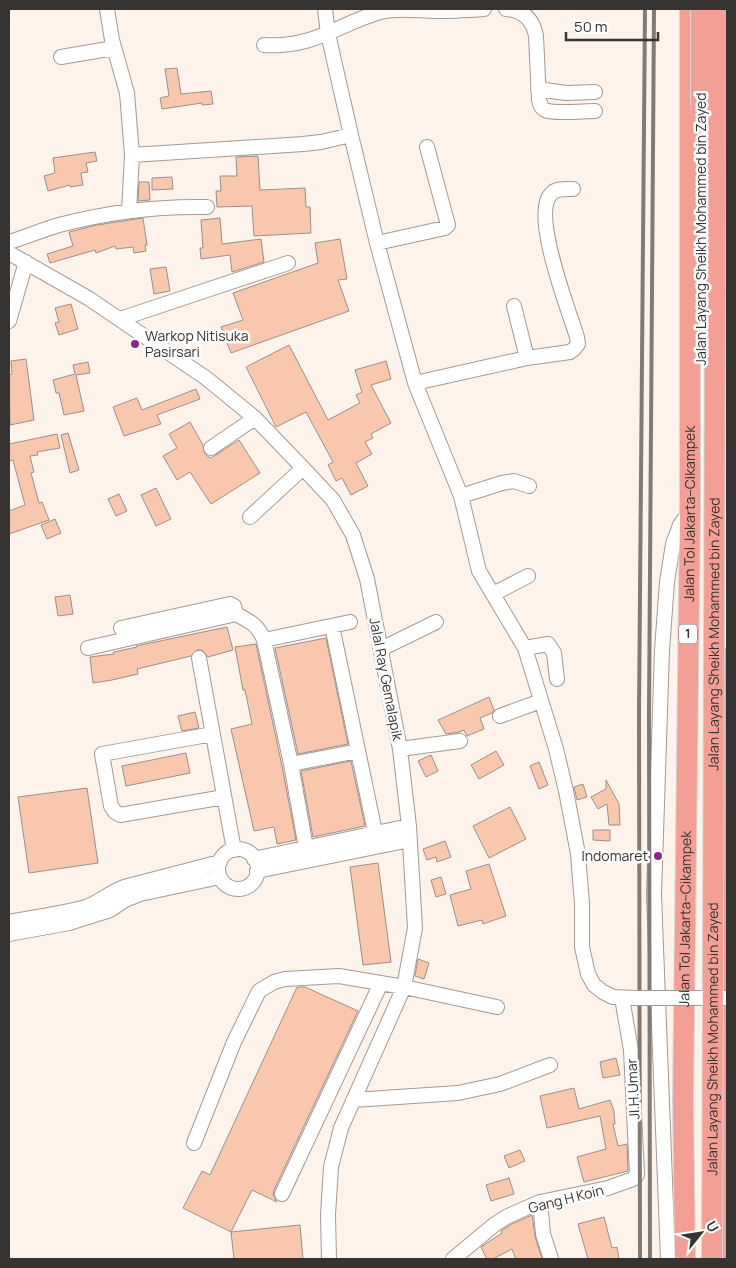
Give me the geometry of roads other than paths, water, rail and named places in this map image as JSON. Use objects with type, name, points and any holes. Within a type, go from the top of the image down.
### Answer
[{"type":"highway","name":"Jalan Tol Jakarta–Cikampek","points":[[684,1259],[683,1098],[690,511],[690,9]]},
{"type":"highway","name":"Jalan Layang Sheikh Mohammed bin Zayed","points":[[700,1259],[701,9]]},
{"type":"highway","name":"Jalan Layang Sheikh Mohammed bin Zayed","points":[[712,1259],[716,9]]},
{"type":"highway","points":[[724,1259],[727,658]]},
{"type":"street","points":[[107,9],[114,48],[127,94],[132,155],[130,211]]},
{"type":"street","points":[[325,9],[328,34],[351,135],[377,243],[415,383],[461,496],[479,571],[525,648],[542,701],[566,791],[578,854],[582,904],[582,947],[586,968],[594,985],[613,997],[727,998]]},
{"type":"street","points":[[264,46],[282,46],[312,41],[370,16],[390,10],[443,11],[484,9]]},
{"type":"street","points":[[506,9],[517,10],[534,25],[541,107],[546,110],[595,110]]},
{"type":"street","points":[[61,57],[114,48]]},
{"type":"street","points":[[538,89],[566,93],[595,92]]},
{"type":"street","points":[[132,155],[303,144],[351,135]]},
{"type":"street","points":[[377,243],[444,228],[448,225],[427,147]]},
{"type":"street","points":[[415,383],[527,358],[570,352],[574,349],[578,344],[577,337],[547,240],[546,224],[546,205],[549,195],[555,190],[573,189]]},
{"type":"street","points":[[9,242],[59,225],[130,211],[160,207],[207,207]]},
{"type":"street","name":"Jalal Ray Gemalapik","points":[[9,253],[88,298],[120,319],[206,378],[256,418],[332,500],[353,535],[367,579],[400,749],[410,833],[415,928],[404,986],[341,1128],[331,1167],[328,1208],[328,1259]]},
{"type":"street","points":[[9,321],[26,262]]},
{"type":"street","points":[[120,319],[288,263]]},
{"type":"street","points":[[514,306],[527,358]]},
{"type":"street","points":[[211,448],[256,418]]},
{"type":"street","points":[[250,517],[304,468]]},
{"type":"street","points":[[461,496],[502,482],[514,481],[529,486]]},
{"type":"street","points":[[668,1259],[654,885],[662,650],[668,582],[673,544],[680,525],[690,511]]},
{"type":"street","points":[[493,594],[528,576]]},
{"type":"street","points":[[121,628],[230,604],[234,606],[236,614]]},
{"type":"street","points":[[88,648],[236,614],[259,629],[264,640],[306,848]]},
{"type":"street","points":[[264,640],[350,622]]},
{"type":"street","points":[[381,649],[436,622]]},
{"type":"street","points":[[332,626],[375,832]]},
{"type":"street","points":[[525,648],[548,644],[554,653],[557,679]]},
{"type":"street","points":[[199,658],[234,850]]},
{"type":"street","points":[[500,716],[542,701]]},
{"type":"street","points":[[213,734],[103,753],[105,772],[111,806],[120,815],[224,797]]},
{"type":"street","points":[[400,749],[460,741]]},
{"type":"street","points":[[290,764],[358,751]]},
{"type":"street","points":[[256,865],[306,848],[375,832],[410,833]]},
{"type":"street","points":[[256,865],[410,833]]},
{"type":"street","points":[[234,850],[248,852],[256,865],[253,882],[244,888],[227,886],[220,877],[218,869],[220,862],[223,856],[234,850]]},
{"type":"street","points":[[9,922],[84,907],[220,862]]},
{"type":"street","points":[[118,896],[140,894],[220,877]]},
{"type":"street","points":[[9,934],[70,923],[110,910],[118,896]]},
{"type":"street","points":[[194,1143],[234,1042],[259,991],[274,982],[284,979],[339,976],[404,986],[497,1007]]},
{"type":"street","points":[[282,1194],[381,983]]},
{"type":"street","name":"JI.H.Umar","points":[[629,998],[637,1166],[637,1175],[633,1179]]},
{"type":"street","points":[[353,1100],[458,1093],[500,1084],[550,1064]]},
{"type":"street","name":"Gang H Koin","points":[[453,1259],[508,1216],[540,1202],[608,1188],[633,1179]]},
{"type":"street","points":[[540,1202],[543,1234],[551,1259]]},
{"type":"railway","points":[[640,1259],[639,711],[645,9]]},
{"type":"railway","points":[[650,1259],[649,712],[654,9]]},
{"type":"place","name":"Warkop Nitisuka Pasirsari","points":[[135,344]]},
{"type":"place","name":"Indomaret","points":[[658,856]]}]
